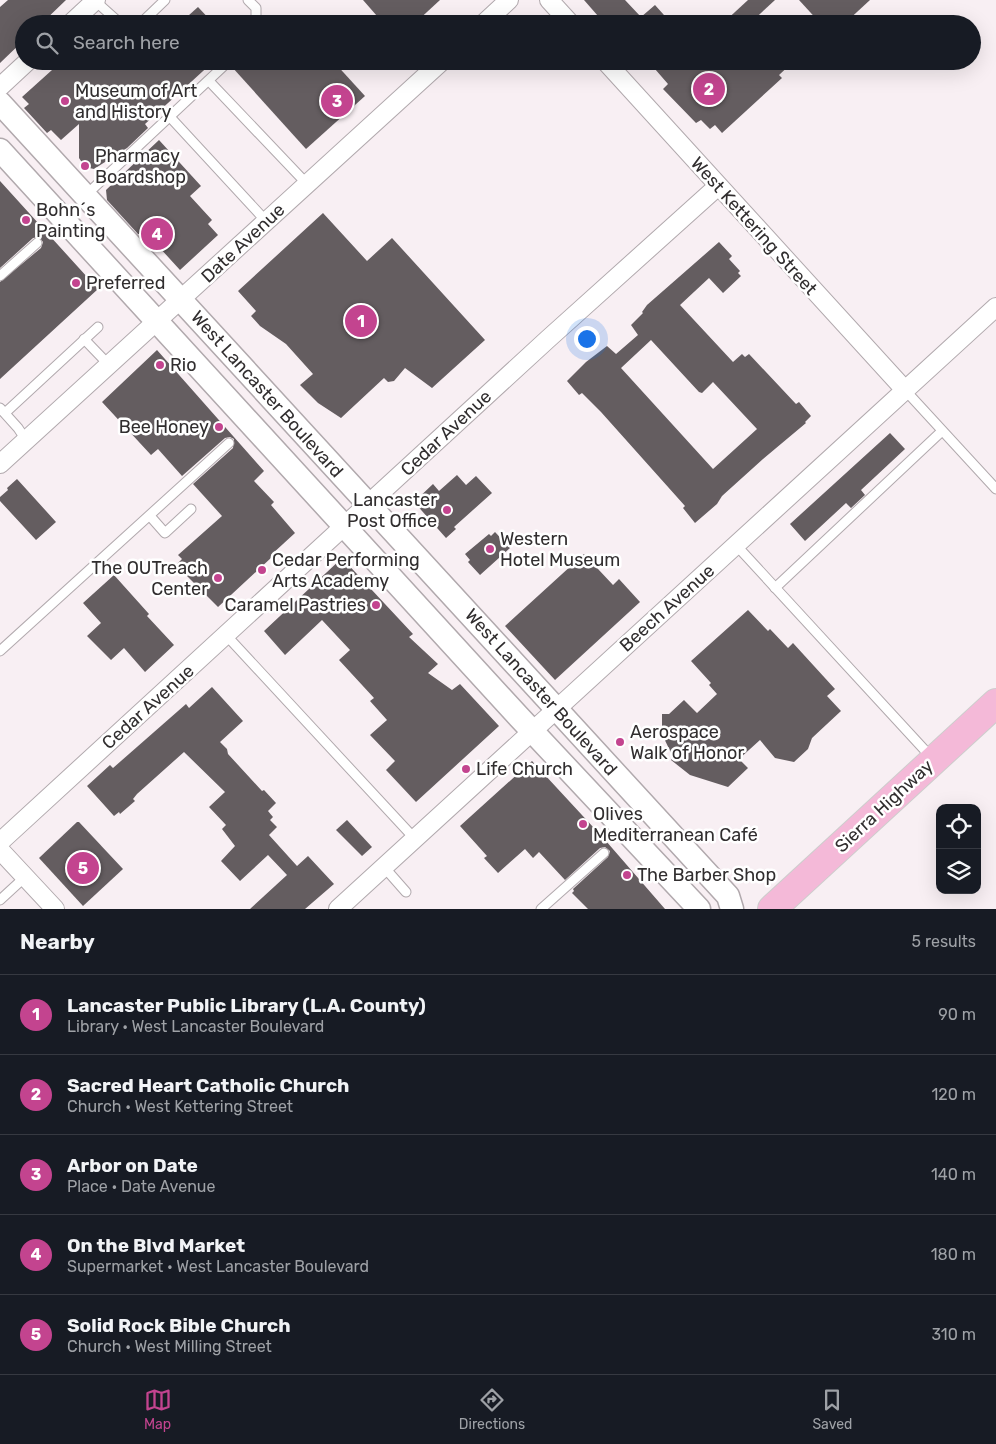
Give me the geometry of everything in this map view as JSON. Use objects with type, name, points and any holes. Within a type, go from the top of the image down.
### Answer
[{"type":"main road","name":"Sierra Highway","points":[[772,909],[996,703]]},
{"type":"street","points":[[79,15],[95,0]]},
{"type":"street","points":[[493,15],[509,0]]},
{"type":"street","points":[[549,0],[563,15]]},
{"type":"street","points":[[0,87],[18,70]]},
{"type":"street","name":"Date Avenue","points":[[0,464],[432,70]]},
{"type":"street","name":"West Kettering Street","points":[[613,70],[905,390]]},
{"type":"street","name":"West Lancaster Boulevard","points":[[0,103],[182,299],[728,896],[732,909]]},
{"type":"street","name":"West Lancaster Boulevard","points":[[0,150],[532,731],[699,909]]},
{"type":"street","name":"Cedar Avenue","points":[[0,842],[717,186]]},
{"type":"street","name":"Beech Avenue","points":[[338,909],[996,307]]},
{"type":"street","points":[[0,850],[55,909]]},
{"type":"lane","points":[[95,0],[111,15]]},
{"type":"lane","points":[[149,15],[165,0]]},
{"type":"lane","points":[[248,0],[256,8],[256,15]]},
{"type":"lane","points":[[86,195],[220,70]]},
{"type":"lane","points":[[208,81],[307,184]]},
{"type":"lane","points":[[170,117],[266,221]]},
{"type":"lane","points":[[0,276],[37,243]]},
{"type":"lane","points":[[26,440],[2,411],[98,327]]},
{"type":"lane","points":[[84,340],[110,365]]},
{"type":"lane","points":[[905,390],[996,489]]},
{"type":"lane","points":[[775,588],[942,432]]},
{"type":"lane","points":[[0,651],[229,443]]},
{"type":"lane","points":[[150,516],[165,533],[191,509]]},
{"type":"lane","points":[[736,545],[934,760]]},
{"type":"lane","points":[[226,635],[415,839]]},
{"type":"lane","points":[[541,909],[604,853]]},
{"type":"lane","points":[[384,867],[406,892]]},
{"type":"lane","points":[[0,900],[25,877]]},
{"type":"building","points":[[8,0],[66,0],[50,15],[15,15],[15,49],[0,63],[0,7]]},
{"type":"building","points":[[363,0],[440,0],[424,15],[376,15]]},
{"type":"building","points":[[584,0],[625,0],[639,15],[597,15]]},
{"type":"building","points":[[748,0],[775,0],[759,15],[732,15]]},
{"type":"building","points":[[799,0],[870,0],[854,15],[813,15]]},
{"type":"building","points":[[655,5],[664,15],[643,15]]},
{"type":"building","points":[[198,7],[206,15],[189,15]]},
{"type":"building","points":[[52,70],[204,70],[145,124],[148,128],[127,148],[94,169],[85,167],[79,158],[79,124],[61,140],[51,130],[47,133],[24,108],[29,104],[22,97]]},
{"type":"building","points":[[235,70],[341,70],[365,96],[306,149]]},
{"type":"building","points":[[656,70],[784,70],[779,75],[782,78],[722,133],[715,125],[710,129],[701,120],[696,123],[663,89],[668,84]]},
{"type":"building","points":[[159,140],[201,186],[190,196],[212,220],[208,224],[218,235],[180,270],[148,235],[138,234],[107,200],[106,190]]},
{"type":"building","points":[[0,181],[98,289],[0,379],[0,282],[41,248],[43,242],[39,237],[33,238],[0,268]]},
{"type":"building","points":[[323,213],[367,261],[392,238],[485,340],[432,388],[405,368],[394,381],[388,382],[384,378],[341,418],[318,403],[300,385],[313,374],[286,344],[260,326],[251,316],[256,311],[238,291]]},
{"type":"building","points":[[719,242],[732,256],[729,259],[740,271],[738,273],[741,276],[723,293],[709,278],[680,305],[733,362],[742,354],[745,357],[749,354],[796,404],[799,402],[811,416],[806,423],[763,459],[695,523],[683,508],[685,506],[601,412],[582,393],[579,395],[567,381],[586,362],[607,346],[616,354],[638,335],[631,325],[643,313],[647,305]],"holes":[[[651,340],[702,393],[713,382],[757,429],[713,469],[621,368]]]},
{"type":"building","points":[[157,350],[264,471],[254,481],[274,502],[271,505],[295,533],[218,607],[176,565],[182,559],[178,555],[222,516],[193,484],[233,448],[234,439],[230,437],[225,438],[182,476],[158,449],[151,455],[102,402]]},
{"type":"building","points":[[890,433],[905,449],[861,490],[865,495],[851,508],[846,503],[805,541],[790,524]]},
{"type":"building","name":"Lancaster Post Office","points":[[457,475],[466,485],[476,476],[492,493],[454,527],[456,529],[446,538],[414,502],[433,484],[439,491]]},
{"type":"building","points":[[17,479],[56,522],[36,540],[0,501],[0,497]]},
{"type":"building","name":"Western Hotel Museum","points":[[495,532],[510,548],[480,575],[468,562],[470,560],[465,554],[489,534],[491,536]]},
{"type":"building","points":[[584,554],[613,585],[619,579],[640,602],[555,680],[505,626]]},
{"type":"building","points":[[342,558],[413,634],[409,637],[438,664],[428,673],[452,690],[460,684],[499,726],[416,802],[386,770],[395,761],[370,735],[387,720],[370,701],[374,698],[339,660],[350,650],[322,620],[285,655],[264,631]]},
{"type":"building","points":[[114,575],[149,614],[147,616],[174,645],[145,672],[124,648],[111,660],[87,636],[101,623],[83,603]]},
{"type":"building","points":[[748,610],[788,648],[793,643],[835,689],[827,696],[841,711],[812,738],[808,749],[794,762],[775,758],[760,740],[739,759],[748,768],[728,787],[690,775],[671,760],[673,757],[660,730],[662,728],[662,714],[669,714],[684,700],[697,713],[717,694],[709,685],[711,683],[691,661]]},
{"type":"building","points":[[212,687],[243,721],[220,742],[227,749],[228,754],[262,791],[264,790],[276,803],[268,811],[273,817],[270,820],[277,827],[269,835],[297,866],[308,856],[334,884],[305,909],[250,909],[287,875],[268,855],[240,881],[221,861],[235,846],[222,829],[226,825],[209,807],[225,792],[184,752],[137,794],[133,799],[135,801],[120,814],[119,812],[114,816],[87,786],[110,765],[113,768],[186,704],[189,708]]},
{"type":"building","points":[[532,761],[606,841],[665,909],[588,909],[572,893],[573,889],[608,857],[610,851],[605,847],[600,848],[565,880],[539,852],[533,858],[525,849],[498,873],[484,858],[487,856],[460,826]]},
{"type":"building","points":[[347,820],[372,847],[362,856],[336,830]]},
{"type":"building","points":[[77,822],[123,869],[83,906],[39,858]]},
{"type":"place","name":"Sacred Heart Catholic Church","points":[[709,89]]},
{"type":"place","name":"Museum of Art and History","points":[[65,101]]},
{"type":"place","name":"Arbor on Date","points":[[337,101]]},
{"type":"place","name":"Pharmacy Boardshop","points":[[85,166]]},
{"type":"place","name":"Bohn´s Painting","points":[[26,220]]},
{"type":"place","name":"On the Blvd Market","points":[[157,234]]},
{"type":"place","name":"Preferred","points":[[76,283]]},
{"type":"place","name":"Lancaster Public Library (L.A. County)","points":[[361,321]]},
{"type":"place","name":"Rio","points":[[160,365]]},
{"type":"place","name":"Bee Honey","points":[[219,427]]},
{"type":"place","name":"Lancaster Post Office","points":[[447,510]]},
{"type":"place","name":"Western Hotel Museum","points":[[490,549]]},
{"type":"place","name":"Cedar Performing Arts Academy","points":[[262,570]]},
{"type":"place","name":"The OUTreach Center","points":[[218,578]]},
{"type":"place","name":"Caramel Pastries","points":[[376,605]]},
{"type":"place","name":"Aerospace Walk of Honor","points":[[620,742]]},
{"type":"place","name":"Life Church","points":[[466,769]]},
{"type":"place","name":"Olives Mediterranean Café","points":[[583,824]]},
{"type":"place","name":"Solid Rock Bible Church","points":[[83,868]]},
{"type":"place","name":"The Barber Shop","points":[[627,875]]}]
